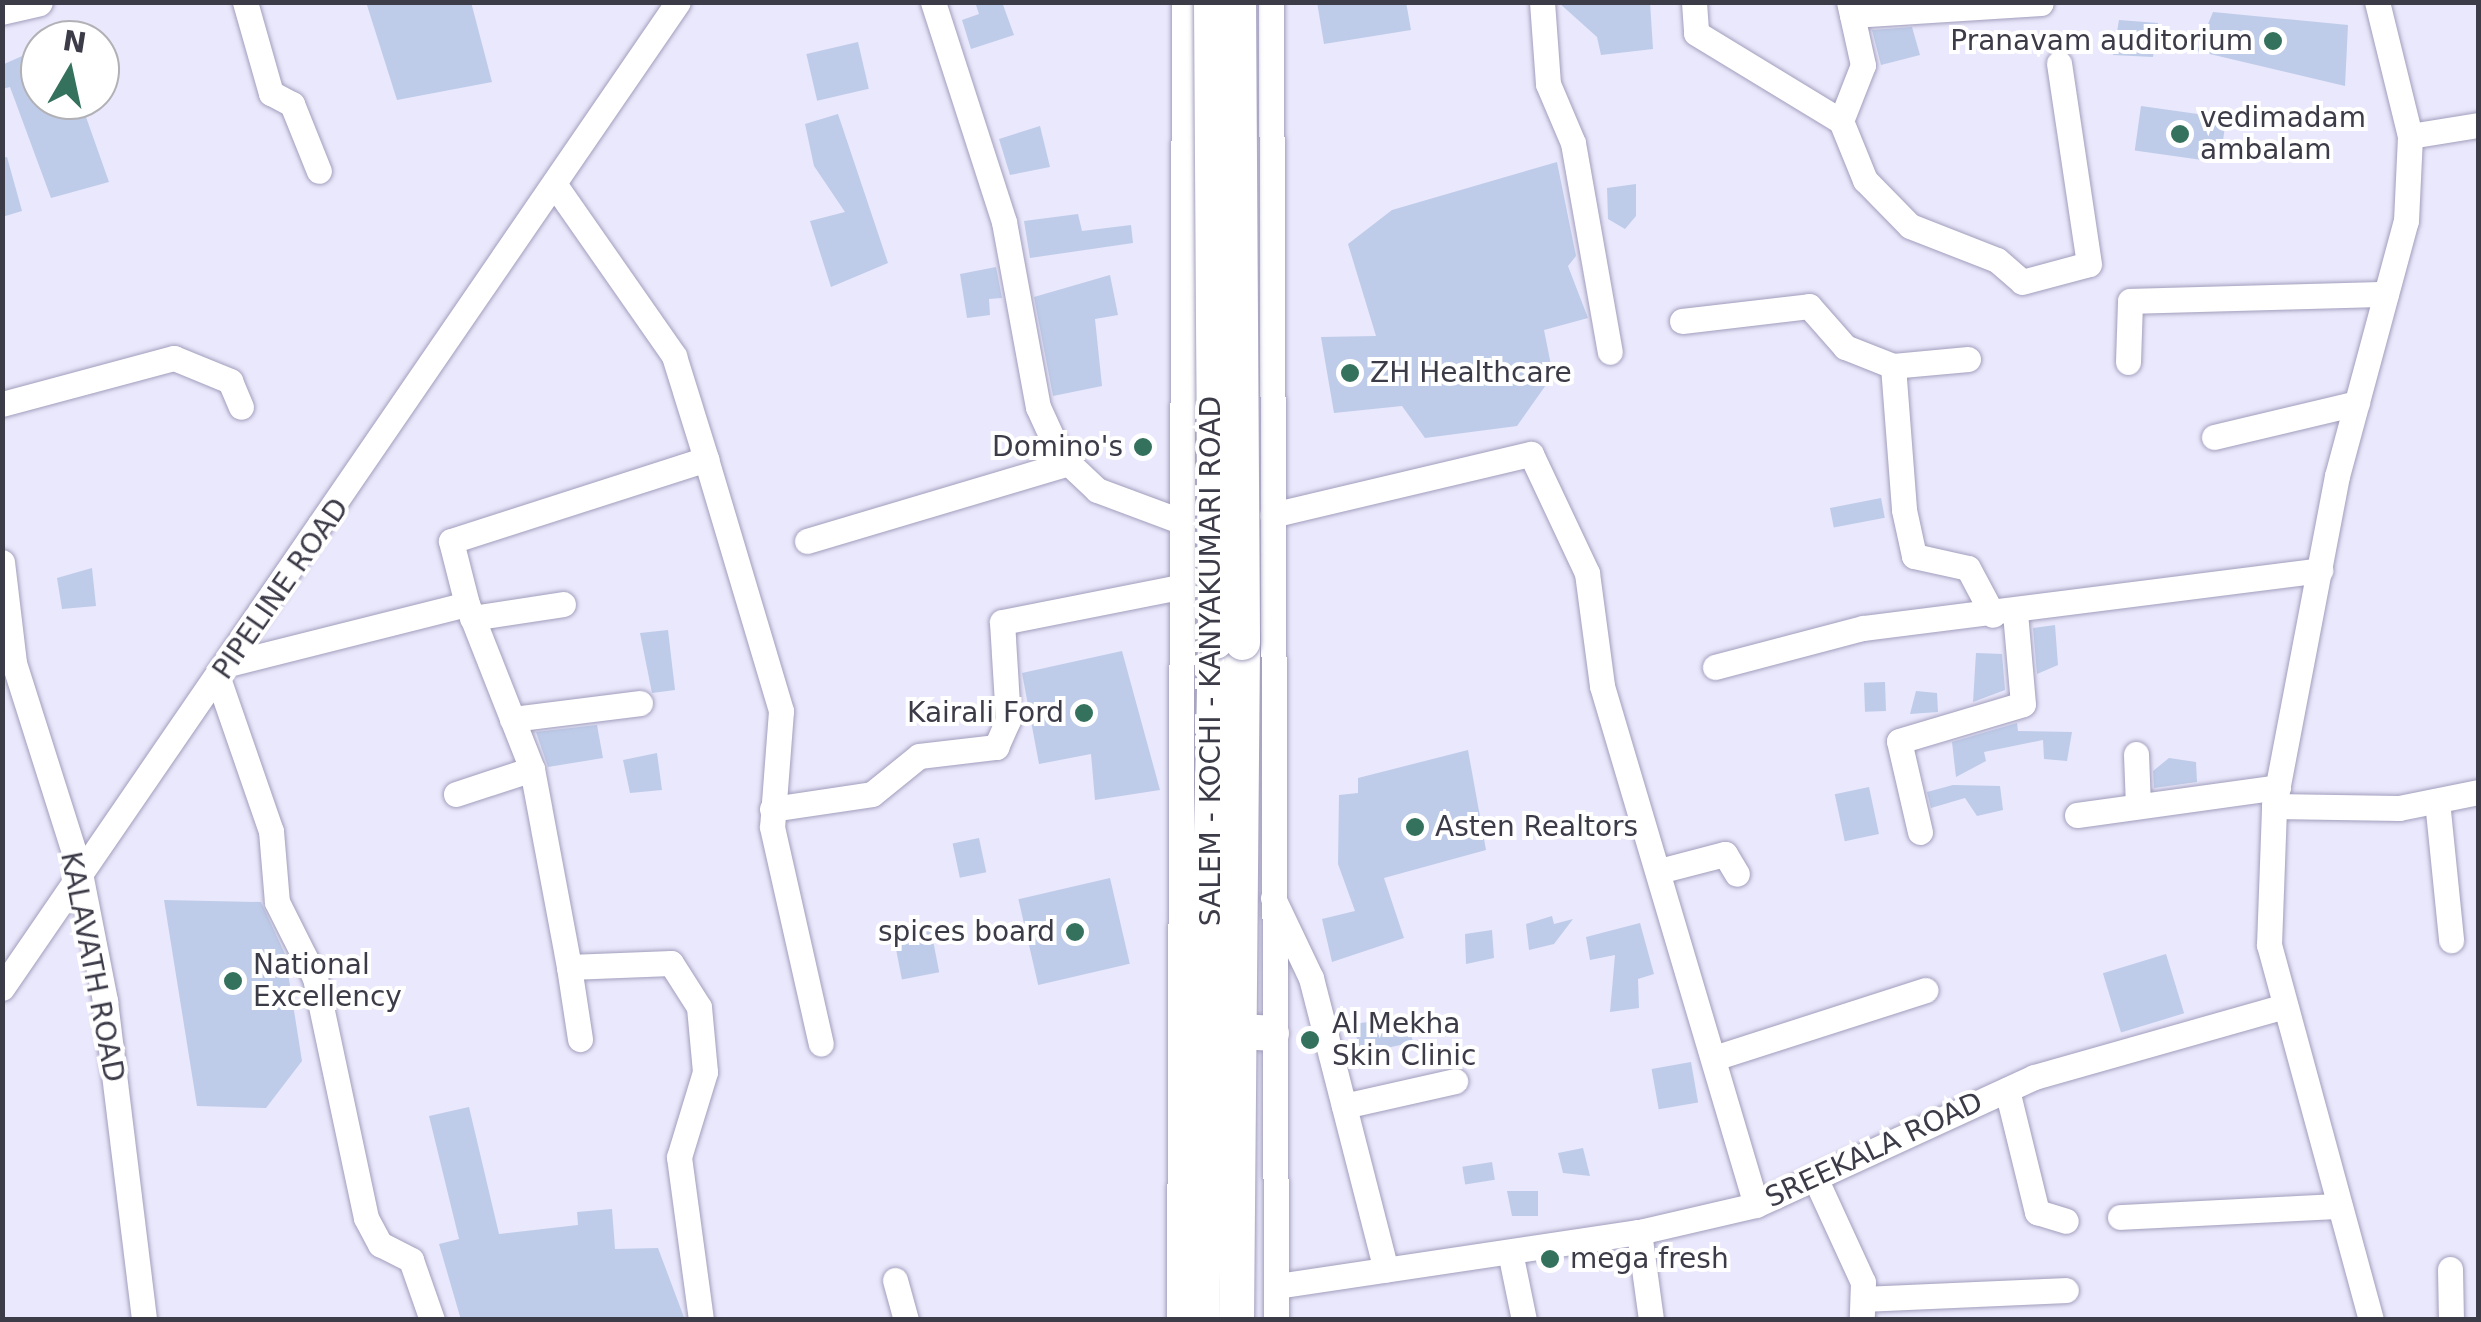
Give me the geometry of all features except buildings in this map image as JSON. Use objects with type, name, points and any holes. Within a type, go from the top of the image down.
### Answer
[{"type":"highway","name":"SALEM - KOCHI - KANYAKUMARI ROAD","points":[[1211,2],[1225,1032],[1236,1320]]},
{"type":"highway","name":"SALEM - KOCHI - KANYAKUMARI ROAD","points":[[1201,1320],[1225,1032],[1238,2]]},
{"type":"main road","points":[[2,10],[38,2]]},
{"type":"street","points":[[245,2],[271,92],[292,104],[320,171]]},
{"type":"street","name":"PIPELINE ROAD","points":[[2,988],[14,955],[225,672],[557,188],[678,2]]},
{"type":"street","points":[[933,2],[1004,222],[1038,406],[1068,462],[1098,490],[1183,522]]},
{"type":"street","name":"SALEM - KOCHI - KANYAKUMARI ROAD","points":[[1184,2],[1183,586],[1225,1032]]},
{"type":"street","name":"SALEM - KOCHI - KANYAKUMARI ROAD","points":[[1225,1032],[1271,893],[1271,2]]},
{"type":"street","points":[[1542,2],[1548,84],[1572,143],[1610,352]]},
{"type":"street","points":[[1694,2],[1696,33],[1841,121],[1865,180],[1910,226],[1997,260],[2022,282],[2048,282],[2088,264],[2058,64]]},
{"type":"street","points":[[2371,1320],[2269,945],[2276,796],[2357,403],[2406,221],[2410,136],[2377,2]]},
{"type":"street","points":[[1841,121],[1862,66],[1851,9],[2041,3]]},
{"type":"street","points":[[2410,136],[2478,125]]},
{"type":"street","points":[[1183,187],[1208,200],[1248,200],[1272,187]]},
{"type":"street","points":[[557,188],[674,356],[706,459],[781,711],[772,809],[820,1044]]},
{"type":"street","points":[[1184,276],[1205,266],[1273,277]]},
{"type":"street","points":[[2128,362],[2130,301],[2386,294]]},
{"type":"street","points":[[1682,321],[1809,306],[1845,346],[1893,366],[1968,359]]},
{"type":"street","points":[[2,404],[174,358],[230,380],[242,407]]},
{"type":"street","points":[[1893,366],[1911,549],[1968,568],[2004,614],[2023,704],[1899,741],[1920,832]]},
{"type":"street","points":[[2214,436],[2357,403]]},
{"type":"street","points":[[1272,514],[1531,454],[1588,573],[1602,686],[1663,870],[1756,1205]]},
{"type":"street","points":[[580,1039],[532,769],[470,611],[451,541],[706,459]]},
{"type":"street","points":[[806,541],[1068,462]]},
{"type":"street","name":"KALAVATH ROAD","points":[[2,562],[5,606],[45,779],[80,868],[144,1320]]},
{"type":"street","points":[[1715,667],[1863,628],[2004,614],[2320,570]]},
{"type":"street","points":[[772,809],[872,794],[920,756],[996,747],[1008,720],[1002,622],[1183,586]]},
{"type":"street","points":[[432,1320],[411,1260],[380,1244],[366,1218],[315,978],[277,902],[272,831],[225,672],[470,611],[563,604]]},
{"type":"street","points":[[512,719],[640,702]]},
{"type":"street","points":[[2136,754],[2138,806]]},
{"type":"street","points":[[456,794],[532,769]]},
{"type":"street","points":[[2077,815],[2138,806],[2276,796],[2438,800],[2478,792]]},
{"type":"street","points":[[2438,800],[2451,940]]},
{"type":"street","points":[[1663,870],[1725,854],[1737,874]]},
{"type":"street","points":[[1271,893],[1311,978],[1386,1270]]},
{"type":"street","points":[[569,967],[671,963],[699,1007],[706,1072],[679,1157],[701,1320]]},
{"type":"street","points":[[1717,1057],[1926,990]]},
{"type":"street","name":"SREEKALA ROAD","points":[[1277,1286],[1639,1232],[1756,1205],[2006,1090],[2285,1006]]},
{"type":"street","points":[[1225,1032],[1277,1286],[1276,1320]]},
{"type":"street","points":[[1179,1320],[1225,1032]]},
{"type":"street","points":[[1344,1106],[1455,1080]]},
{"type":"street","points":[[2006,1090],[2037,1212],[2066,1221]]},
{"type":"street","points":[[1816,1180],[1862,1309],[2066,1290]]},
{"type":"street","points":[[2120,1216],[2339,1206]]},
{"type":"street","points":[[1639,1232],[1651,1320]]},
{"type":"street","points":[[1510,1252],[1524,1320]]},
{"type":"street","points":[[2450,1269],[2452,1320]]},
{"type":"street","points":[[895,1280],[906,1320]]},
{"type":"place","name":"Pranavam auditorium","points":[[2273,41]]},
{"type":"place","name":"vedimadam ambalam","points":[[2180,134]]},
{"type":"place","name":"ZH Healthcare","points":[[1350,373]]},
{"type":"place","name":"Domino's","points":[[1143,447]]},
{"type":"place","name":"Kairali Ford","points":[[1084,713]]},
{"type":"place","name":"Asten Realtors","points":[[1415,827]]},
{"type":"place","name":"spices board","points":[[1075,932]]},
{"type":"place","name":"National Excellency","points":[[233,981]]},
{"type":"place","name":"Al Mekha Skin Clinic","points":[[1310,1040]]},
{"type":"place","name":"mega fresh","points":[[1550,1259]]}]
